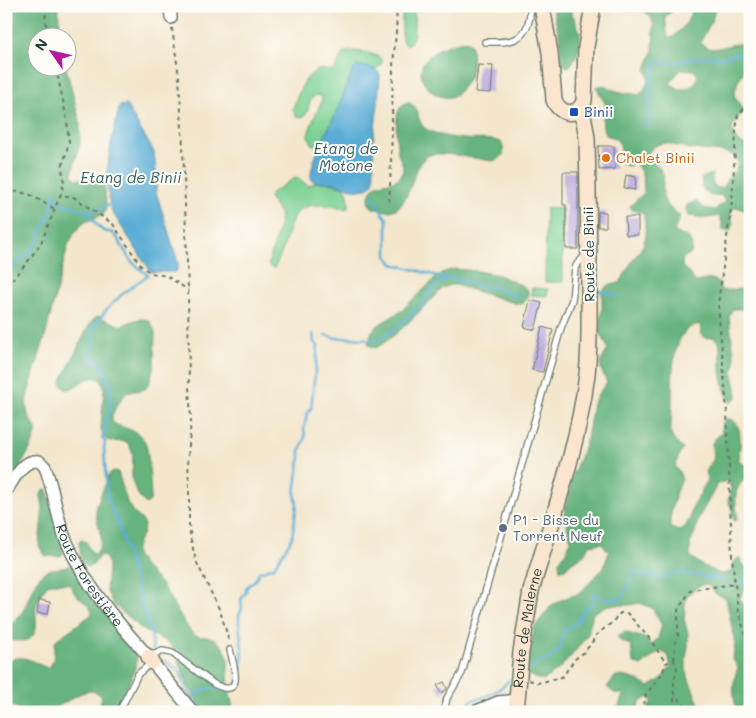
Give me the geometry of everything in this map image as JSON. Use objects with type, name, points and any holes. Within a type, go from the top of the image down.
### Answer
[{"type":"street","points":[[170,6],[171,18]]},
{"type":"street","name":"Route de Binii","points":[[542,6],[550,53],[554,100],[558,107],[572,111],[584,120],[587,138],[588,352],[583,400]]},
{"type":"street","points":[[572,111],[583,104],[584,101],[586,47],[593,6]]},
{"type":"street","name":"Route de Malerne","points":[[517,706],[524,629],[532,591],[570,461],[583,400]]},
{"type":"street","name":"Route Forestière","points":[[6,491],[20,470],[30,462],[38,462],[45,467],[63,531],[83,574],[96,595],[193,712]]},
{"type":"street","points":[[474,712],[498,702],[517,706]]},
{"type":"lane","points":[[486,42],[517,38],[524,32],[529,22],[530,6]]},
{"type":"lane","points":[[444,712],[447,698],[462,673],[561,328],[572,300],[576,268],[578,263],[589,253]]},
{"type":"lane","points":[[119,712],[138,674],[157,653],[172,653],[214,684],[221,688],[227,688],[235,682],[236,675],[230,650]]},
{"type":"path","points":[[45,6],[47,28]]},
{"type":"path","points":[[389,202],[394,54],[397,30],[396,6]]},
{"type":"path","points":[[171,18],[179,76],[183,146],[191,419],[188,467],[189,532],[196,561],[224,621],[230,650]]},
{"type":"path","points":[[6,286],[26,264],[40,243],[64,183],[62,168],[69,142],[67,120],[58,78]]},
{"type":"path","points":[[750,104],[738,114],[732,201],[718,304],[727,411],[732,557],[738,611],[750,648]]},
{"type":"path","points":[[6,190],[30,194],[54,209]]},
{"type":"path","points":[[60,197],[72,196],[97,212],[113,224],[142,267],[151,274],[167,276],[188,290]]},
{"type":"path","points":[[674,712],[674,680],[677,669],[674,660],[675,644],[678,636],[678,610],[691,590],[735,584]]},
{"type":"path","points":[[519,680],[538,683],[562,677],[575,659],[592,643],[595,636],[614,621],[617,615],[622,613],[627,613],[649,638],[666,663]]},
{"type":"path","points":[[640,712],[644,706],[646,694],[662,674],[666,663],[674,660]]},
{"type":"path","points":[[674,692],[689,712]]},
{"type":"green space","points":[[6,6],[58,6],[60,28],[28,28],[28,78],[69,78],[80,122],[80,143],[72,174],[78,179],[94,176],[102,180],[106,209],[104,214],[83,223],[75,232],[68,245],[45,337],[27,396],[26,405],[30,419],[36,428],[36,434],[25,458],[6,488]]},
{"type":"green space","points":[[402,6],[414,6],[414,35],[407,45],[402,40]]},
{"type":"green space","points":[[552,6],[569,6],[579,29],[580,41],[577,54],[568,67],[562,63],[559,34]]},
{"type":"green space","points":[[620,6],[672,6],[673,11],[665,16],[668,38],[672,38],[687,22],[691,6],[716,6],[712,20],[700,43],[711,48],[739,44],[750,45],[750,68],[741,76],[734,95],[745,111],[732,127],[734,137],[743,145],[750,142],[750,213],[737,207],[731,210],[733,226],[729,232],[722,230],[722,222],[719,216],[708,218],[689,216],[686,210],[687,205],[696,201],[704,208],[715,210],[725,201],[721,195],[711,196],[706,192],[702,186],[702,178],[712,174],[712,181],[716,188],[722,188],[736,170],[738,162],[733,155],[724,152],[690,149],[666,143],[653,147],[648,153],[663,174],[664,199],[671,209],[680,216],[674,231],[688,237],[692,246],[691,254],[683,257],[682,266],[696,282],[712,279],[720,283],[720,290],[735,290],[748,285],[750,273],[750,307],[732,309],[729,317],[735,362],[733,374],[737,397],[731,403],[722,379],[719,342],[713,337],[705,338],[701,333],[700,324],[690,328],[682,335],[677,345],[673,371],[671,432],[674,440],[683,449],[675,467],[679,471],[682,480],[676,491],[672,507],[670,528],[679,531],[685,527],[690,519],[692,508],[707,481],[706,472],[714,458],[712,443],[722,433],[721,426],[725,419],[732,420],[739,428],[740,434],[739,462],[745,465],[750,464],[750,475],[740,484],[736,494],[738,519],[734,521],[728,501],[731,488],[728,480],[717,485],[698,519],[690,544],[690,556],[701,565],[721,574],[732,572],[733,563],[739,557],[745,567],[750,569],[750,587],[743,591],[740,599],[744,605],[750,626],[750,712],[739,712],[736,710],[734,688],[738,668],[733,659],[735,643],[726,598],[716,594],[711,587],[705,584],[696,588],[687,596],[684,619],[688,634],[686,669],[699,704],[705,712],[647,712],[652,701],[649,697],[641,701],[635,712],[612,712],[619,706],[623,694],[614,693],[607,687],[616,676],[633,679],[649,687],[660,680],[671,667],[668,655],[660,651],[641,666],[633,662],[631,645],[622,642],[617,636],[625,632],[647,639],[651,646],[658,638],[662,625],[652,608],[640,603],[608,605],[593,613],[588,634],[558,670],[544,680],[535,678],[525,672],[534,628],[551,606],[580,593],[604,567],[609,552],[602,543],[589,545],[583,556],[572,562],[565,569],[560,570],[559,562],[571,540],[564,516],[572,477],[587,439],[593,404],[607,383],[600,363],[608,349],[599,327],[603,292],[608,286],[620,283],[643,246],[646,235],[644,215],[641,212],[632,210],[630,206],[644,193],[641,172],[634,162],[629,166],[622,164],[620,144],[615,138],[606,135],[603,117],[606,105],[596,87],[604,85],[616,91],[639,95],[644,90],[649,79],[646,69],[653,51],[654,26],[651,17],[643,10],[630,11],[622,9]],"holes":[[[681,69],[694,70],[698,76],[695,84],[686,89],[680,89],[670,84]]]},
{"type":"green space","points":[[467,41],[471,44],[473,62],[466,82],[455,95],[450,97],[444,97],[432,92],[422,76],[421,70],[424,62],[437,50]]},
{"type":"green space","points":[[350,51],[379,57],[382,60],[381,64],[376,69],[357,66],[352,73],[322,143],[313,145],[308,136],[322,100],[321,96],[313,97],[307,112],[302,117],[297,117],[293,108],[297,97],[309,76],[318,70],[334,71],[343,53]]},
{"type":"green space","points":[[407,102],[416,108],[420,121],[426,129],[451,137],[501,142],[504,152],[501,157],[492,161],[448,154],[432,154],[427,156],[417,169],[402,204],[396,209],[388,211],[376,209],[368,202],[372,189],[377,185],[396,180],[402,173],[403,165],[397,149],[396,124],[399,110]]},
{"type":"green space","points":[[296,177],[308,186],[316,182],[326,182],[344,187],[348,194],[349,206],[346,209],[317,205],[302,208],[293,219],[274,268],[270,267],[268,265],[278,231],[280,214],[269,197]]},
{"type":"green space","points":[[562,208],[563,282],[545,282],[546,209]]},
{"type":"green space","points":[[455,269],[499,275],[523,286],[528,290],[528,298],[523,303],[518,304],[456,285],[450,285],[443,288],[385,342],[376,348],[370,346],[368,342],[372,331],[401,311],[441,273]]},
{"type":"green space","points":[[532,288],[548,289],[547,296],[531,295]]},
{"type":"green space","points":[[98,316],[121,326],[135,320],[150,321],[155,332],[154,365],[149,384],[145,389],[126,393],[112,416],[113,422],[139,435],[145,442],[151,495],[150,501],[146,504],[138,495],[133,484],[133,455],[130,446],[127,442],[108,440],[103,434],[101,428],[104,388],[101,380],[88,379],[68,389],[64,388],[61,382],[87,329]]},
{"type":"green space","points":[[118,472],[127,502],[133,512],[144,523],[143,533],[138,541],[135,552],[137,557],[161,584],[192,633],[215,639],[226,653],[229,689],[234,712],[204,712],[188,686],[175,651],[169,643],[143,630],[113,604],[106,590],[108,562],[104,556],[100,555],[93,565],[87,567],[82,561],[79,542],[82,540],[86,542],[92,553],[95,554],[99,548],[101,537],[96,506],[110,473]]},
{"type":"green space","points":[[47,490],[64,549],[63,554],[60,556],[46,556],[39,546],[43,507],[41,496],[42,491]]},
{"type":"green space","points":[[73,566],[137,653],[135,668],[115,712],[97,712],[102,697],[96,692],[89,691],[45,712],[30,711],[6,705],[6,663],[22,658],[48,668],[52,662],[56,640],[91,615],[92,612],[89,606],[75,594],[71,585],[67,583],[50,583],[37,603],[36,628],[33,636],[27,640],[6,642],[6,627],[23,611],[38,578],[51,569]]},
{"type":"water","name":"Etang de Motone","points":[[357,66],[374,69],[380,75],[373,144],[374,180],[371,185],[361,190],[333,183],[316,182],[312,180],[311,176],[314,161],[354,68]]},
{"type":"water","name":"Etang de Binii","points":[[126,105],[154,152],[156,192],[178,262],[176,272],[151,272],[112,212],[106,177],[112,137],[119,109],[120,106]]},
{"type":"building","points":[[478,65],[493,66],[491,93],[475,92]]},
{"type":"building","name":"Chalet Binii","points":[[598,146],[614,146],[615,169],[599,170]]},
{"type":"building","points":[[563,172],[578,172],[578,249],[566,249],[566,205],[563,205]]},
{"type":"building","points":[[626,175],[636,177],[635,190],[624,188]]},
{"type":"building","points":[[598,212],[606,212],[606,227],[598,227]]},
{"type":"building","points":[[625,217],[638,217],[638,235],[626,235]]},
{"type":"building","points":[[530,300],[542,303],[535,330],[524,327]]},
{"type":"building","points":[[542,327],[553,330],[543,372],[532,370]]},
{"type":"building","points":[[39,600],[50,602],[48,614],[37,613]]},
{"type":"building","points":[[444,682],[447,688],[441,693],[437,685]]},
{"type":"waterway","points":[[643,127],[649,121],[650,101],[647,97],[651,95],[650,86],[657,60],[664,63],[678,62],[693,58],[719,58],[750,51]]},
{"type":"waterway","points":[[6,278],[39,240],[40,232],[51,213],[53,194],[64,205],[88,212],[110,205]]},
{"type":"waterway","points":[[373,196],[387,219],[387,256],[393,264],[445,278]]},
{"type":"waterway","points":[[88,212],[103,231],[113,233],[132,262],[148,275],[116,300],[92,328],[93,339],[90,357],[104,368],[108,383],[113,387],[110,393],[111,410],[107,415],[104,436],[102,438],[105,442],[107,494],[119,526],[151,634],[153,650]]},
{"type":"waterway","points":[[596,269],[598,257]]},
{"type":"waterway","points":[[325,335],[336,338],[378,340],[420,308],[437,284],[446,278],[454,278],[497,288],[518,296]]},
{"type":"waterway","points":[[595,290],[620,296]]},
{"type":"waterway","points":[[193,698],[199,692],[214,687],[225,691],[233,690],[236,687],[243,657],[239,624],[239,615],[242,609],[241,599],[246,592],[246,588],[255,580],[259,572],[274,567],[292,538],[297,504],[295,494],[300,450],[305,438],[304,428],[307,414],[311,408],[318,346],[314,342],[313,334]]},
{"type":"waterway","points":[[529,670],[539,660],[548,660],[560,649],[565,629],[577,623],[581,613],[593,603],[594,594],[607,599],[620,599],[629,585],[633,572],[661,578],[681,572],[718,578],[725,581]]},
{"type":"waterway","points":[[741,581],[750,580]]},
{"type":"waterway","points":[[157,659],[167,662],[179,671],[186,688],[200,712]]},
{"type":"waterway","points":[[456,712],[466,708],[472,700],[488,696],[497,691],[509,680]]},
{"type":"place","name":"Binii","points":[[574,112]]},
{"type":"place","name":"Chalet Binii","points":[[606,158]]},
{"type":"place","name":"P1 - Bisse du Torrent Neuf","points":[[503,528]]}]
